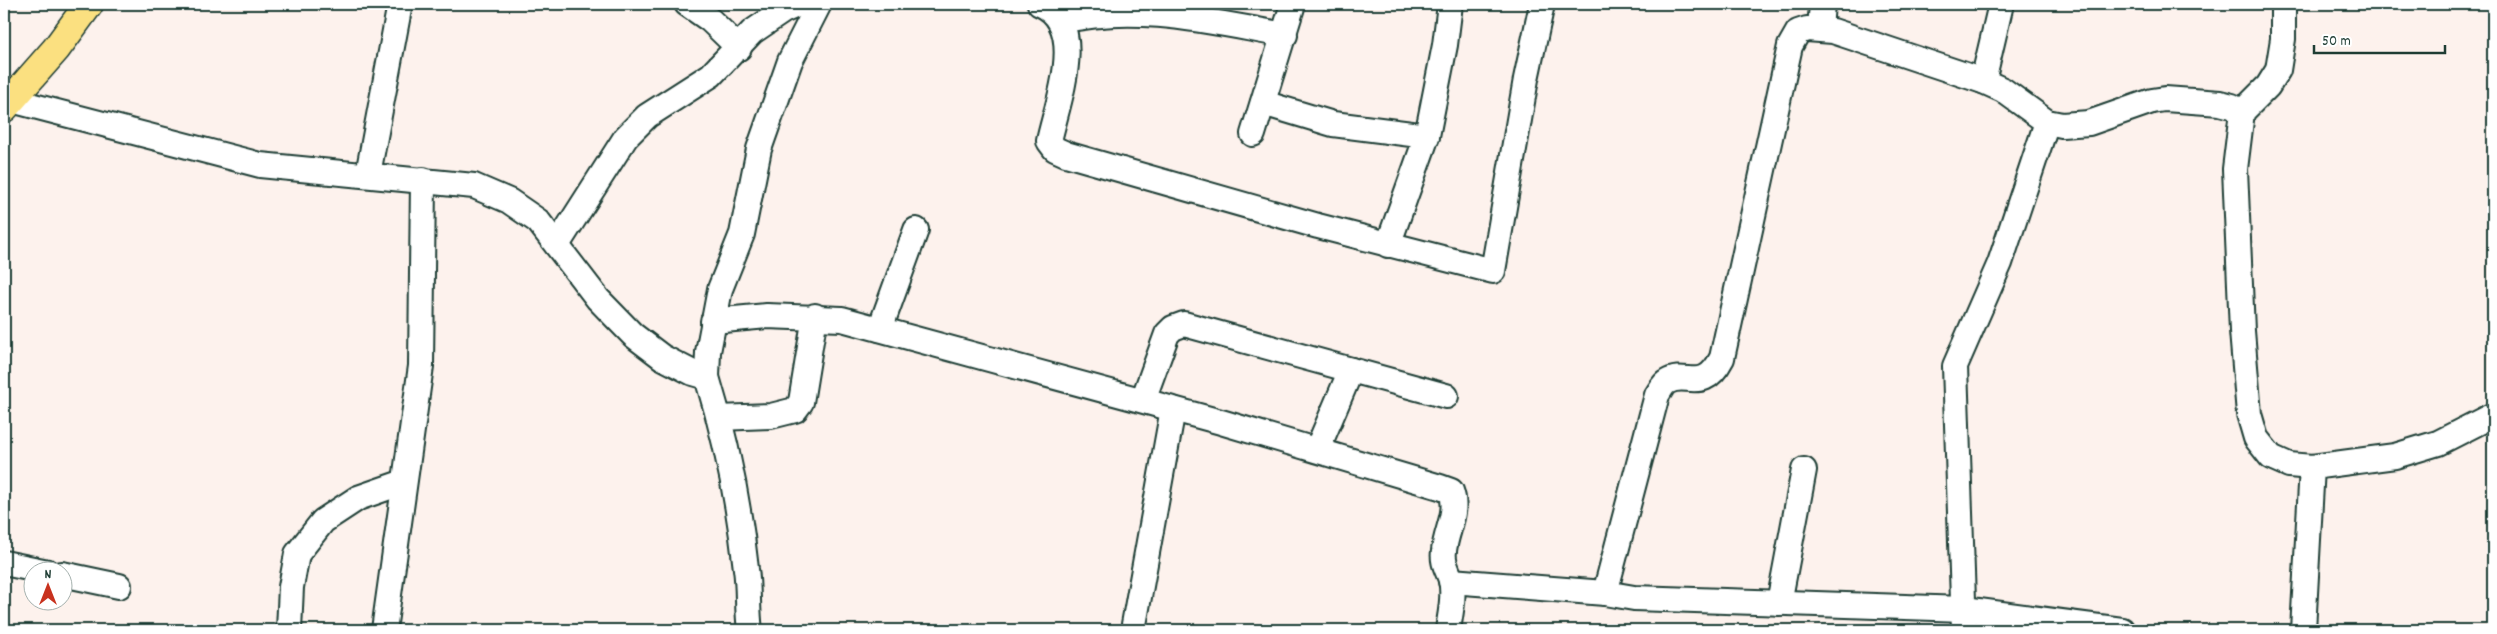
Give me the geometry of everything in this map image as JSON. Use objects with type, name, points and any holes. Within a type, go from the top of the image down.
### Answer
[{"type":"main road","points":[[8,104],[56,49],[89,4]]},
{"type":"street","points":[[368,174],[400,4]]},
{"type":"street","points":[[687,4],[710,20],[739,48]]},
{"type":"street","points":[[557,245],[626,137],[647,116],[711,75],[739,48],[752,32],[783,11],[799,4]]},
{"type":"street","points":[[750,630],[746,569],[719,418],[707,376],[713,321],[720,289],[742,234],[759,149],[790,61],[819,4]]},
{"type":"street","points":[[1040,4],[1055,12],[1062,21],[1067,45],[1064,77],[1049,141],[1055,150],[1168,184],[1388,245],[1493,271],[1542,4]]},
{"type":"street","points":[[1253,134],[1293,4]]},
{"type":"street","points":[[1388,245],[1427,136],[1445,45],[1450,4]]},
{"type":"street","points":[[1820,29],[1822,4]]},
{"type":"street","points":[[1983,81],[2001,4]]},
{"type":"street","points":[[2283,4],[2283,39],[2278,70],[2268,86],[2242,112],[2235,169],[2242,330],[2249,414],[2256,438],[2271,457],[2289,465],[2312,467],[2395,456],[2438,443],[2493,415]]},
{"type":"street","points":[[1062,21],[1089,14],[1135,12],[1182,17],[1284,35]]},
{"type":"street","points":[[1605,593],[1657,395],[1667,382],[1679,379],[1693,381],[1704,377],[1716,370],[1722,358],[1790,46],[1798,32],[1807,29],[1832,31],[1983,81],[2003,90],[2048,122],[2062,125],[2089,123],[2152,101],[2166,99],[2220,103],[2232,106],[2242,112]]},
{"type":"street","points":[[1263,103],[1333,124],[1427,136]]},
{"type":"street","points":[[8,104],[260,165],[305,171],[368,174],[474,186],[509,201],[538,221],[598,299],[633,336],[662,357],[693,373],[707,376]]},
{"type":"street","points":[[1964,620],[1955,366],[2000,263],[2048,122]]},
{"type":"street","points":[[384,630],[421,366],[423,180]]},
{"type":"street","points":[[880,329],[916,230]]},
{"type":"street","points":[[713,321],[767,316],[815,316],[842,319],[1173,408],[1451,491],[1455,503],[1444,551],[1444,563],[1451,581],[1451,611],[1448,630]]},
{"type":"street","points":[[719,418],[771,416],[796,410],[801,402],[815,316]]},
{"type":"street","points":[[1143,400],[1167,334],[1178,325],[1184,324],[1446,396]]},
{"type":"street","points":[[1317,450],[1351,370]]},
{"type":"street","points":[[1133,630],[1173,408]]},
{"type":"street","points":[[2303,630],[2312,467]]},
{"type":"street","points":[[1779,603],[1804,470]]},
{"type":"street","points":[[289,630],[291,587],[297,554],[323,521],[358,498],[404,482]]},
{"type":"street","points":[[4,563],[22,567]]},
{"type":"street","points":[[72,576],[119,586]]},
{"type":"street","points":[[1451,581],[1605,593],[1634,598],[1779,603],[1964,620],[2122,630]]}]
